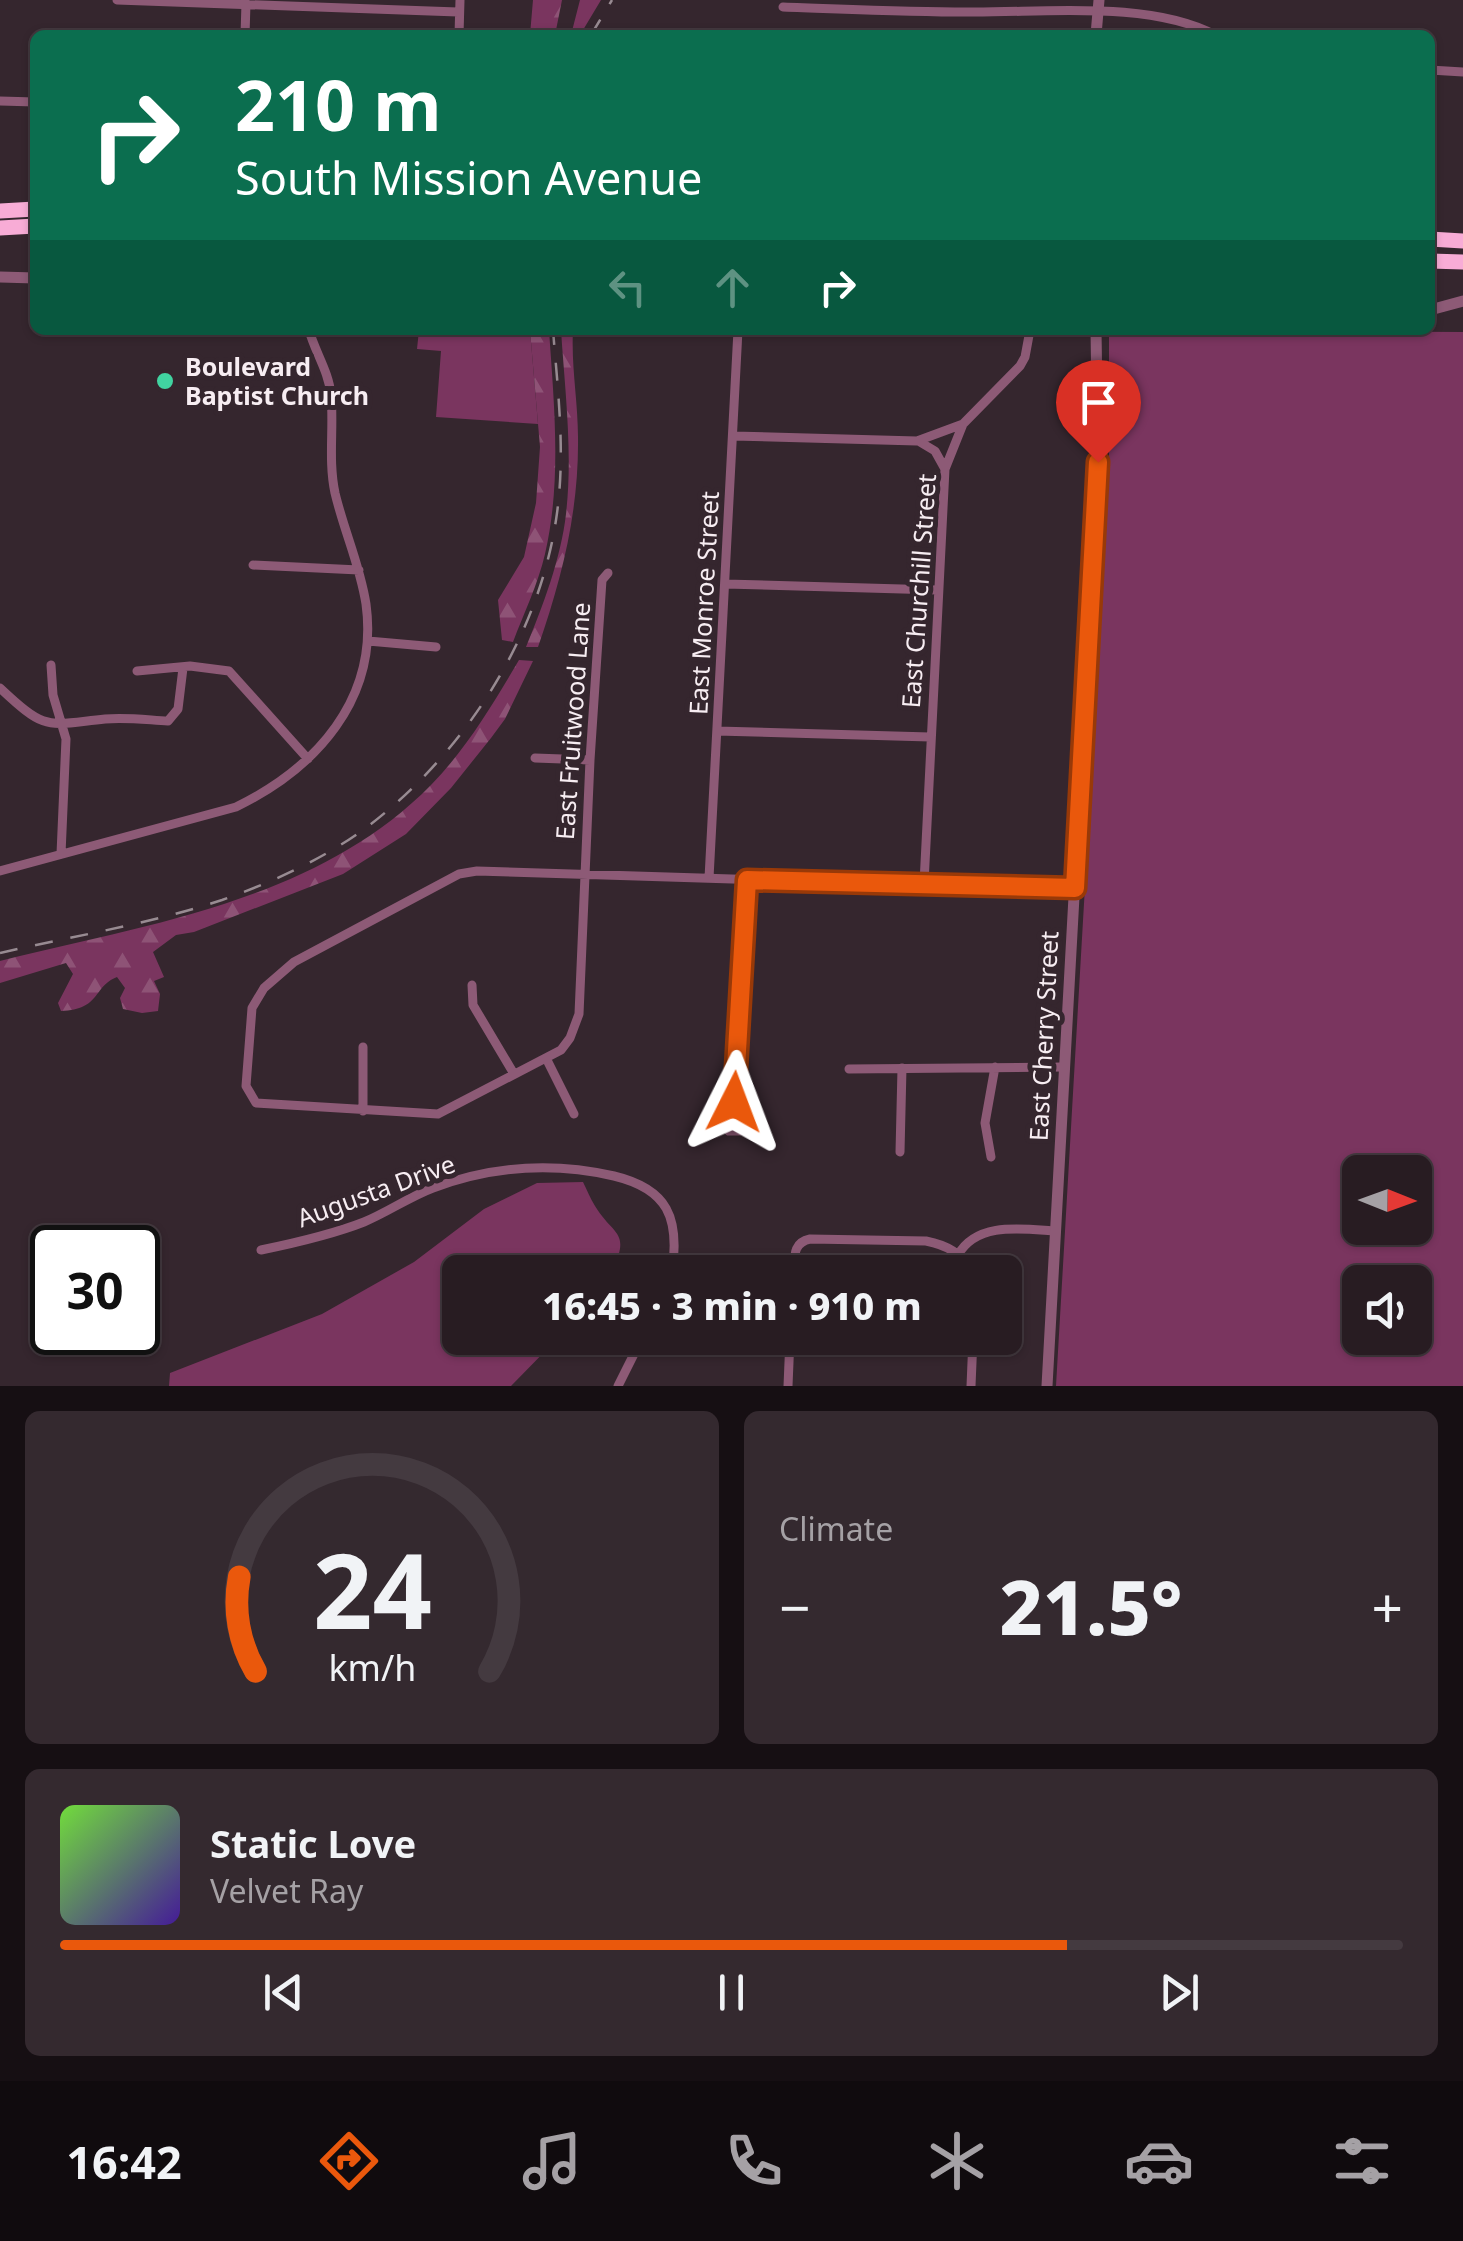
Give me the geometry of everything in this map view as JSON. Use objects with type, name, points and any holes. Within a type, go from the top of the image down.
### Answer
[{"type":"highway","points":[[0,211],[30,209]]},
{"type":"highway","points":[[0,228],[30,226]]},
{"type":"highway","points":[[1435,240],[1463,241]]},
{"type":"highway","points":[[1435,260],[1463,262]]},
{"type":"street","points":[[117,0],[354,5],[458,12]]},
{"type":"street","points":[[459,30],[460,0]]},
{"type":"street","points":[[245,30],[246,3]]},
{"type":"street","points":[[784,7],[965,12],[1099,6],[1172,15],[1205,30]]},
{"type":"street","points":[[1435,70],[1463,72]]},
{"type":"street","points":[[0,101],[30,102]]},
{"type":"street","points":[[0,277],[30,278]]},
{"type":"street","points":[[1435,309],[1463,301]]},
{"type":"street","points":[[0,871],[236,806],[265,792],[333,734],[359,679],[368,641],[366,604],[332,478],[331,390],[310,335]]},
{"type":"street","name":"East Monroe Street","points":[[709,878],[738,335]]},
{"type":"street","name":"East Churchill Street","points":[[924,883],[945,469],[963,424],[1020,366],[1029,335]]},
{"type":"street","name":"East Cherry Street","points":[[1047,1386],[1098,462],[1096,335]]},
{"type":"street","points":[[733,436],[917,441],[963,424]]},
{"type":"street","points":[[917,441],[935,452],[945,469]]},
{"type":"street","points":[[253,565],[359,570]]},
{"type":"street","name":"East Fruitwood Lane","points":[[546,1058],[561,1050],[570,1038],[579,1014],[590,760],[602,580],[608,573]]},
{"type":"street","points":[[725,584],[937,590]]},
{"type":"street","points":[[368,641],[436,647]]},
{"type":"street","points":[[51,665],[53,696],[64,726],[60,854]]},
{"type":"street","points":[[137,671],[190,666],[229,672],[308,759]]},
{"type":"street","points":[[0,688],[26,713],[46,723],[64,726],[108,719],[168,721],[178,709],[183,668]]},
{"type":"street","points":[[717,731],[930,737]]},
{"type":"street","points":[[535,758],[590,760]]},
{"type":"street","points":[[574,1114],[546,1058],[446,1112],[256,1104],[246,1086],[252,1008],[264,988],[294,962],[441,881],[477,871],[1075,888]]},
{"type":"street","points":[[734,1102],[747,880]]},
{"type":"street","points":[[472,986],[473,1005],[514,1074]]},
{"type":"street","points":[[363,1047],[363,1111]]},
{"type":"street","points":[[991,1158],[985,1122],[995,1067]]},
{"type":"street","points":[[848,1069],[1064,1067]]},
{"type":"street","points":[[900,1152],[902,1068]]},
{"type":"street","name":"Augusta Drive","points":[[261,1250],[362,1223],[434,1187],[518,1168],[551,1166],[586,1169],[654,1189],[672,1227],[675,1255]]},
{"type":"street","points":[[795,1255],[801,1242],[810,1239],[926,1241],[942,1244],[958,1255],[963,1246],[994,1229],[1056,1232]]},
{"type":"street","points":[[618,1386],[634,1355]]},
{"type":"street","points":[[788,1386],[789,1355]]},
{"type":"street","points":[[971,1386],[972,1355]]},
{"type":"green space","points":[[533,0],[562,0],[556,30],[530,30]]},
{"type":"green space","points":[[580,0],[601,0],[583,30],[572,30]]},
{"type":"green space","points":[[1463,332],[1463,1386],[1056,1386],[1109,473],[1109,335]]},
{"type":"green space","points":[[418,335],[530,335],[538,424],[436,417],[441,351],[417,349]]},
{"type":"green space","points":[[530,335],[549,335],[554,498],[545,554],[513,642],[502,640],[498,600],[524,557],[536,503],[540,447]]},
{"type":"green space","points":[[561,335],[573,335],[578,437],[576,491],[547,621],[538,647],[526,647],[545,599],[564,531],[569,445]]},
{"type":"green space","points":[[519,660],[533,661],[505,719],[451,788],[406,834],[343,874],[194,932],[176,935],[153,952],[164,977],[154,981],[160,994],[158,1011],[123,1009],[120,998],[125,988],[117,977],[84,1006],[61,1011],[58,1003],[73,974],[66,963],[0,983],[0,961],[229,902],[337,856],[386,824],[444,771],[468,741]]},
{"type":"green space","points":[[583,1182],[595,1206],[618,1235],[620,1248],[619,1255],[442,1255],[442,1355],[541,1355],[511,1386],[169,1386],[170,1373],[322,1314],[414,1262],[484,1209],[537,1183]]},
{"type":"railway","points":[[594,30],[612,0]]},
{"type":"railway","points":[[0,953],[167,916],[280,877],[371,824],[437,762],[492,689],[533,607],[547,564],[560,472],[553,335]]},
{"type":"place","name":"Boulevard Baptist Church","points":[[165,381]]},
{"type":"route","points":[[734,1102],[747,880],[1075,888],[1098,462]]}]
